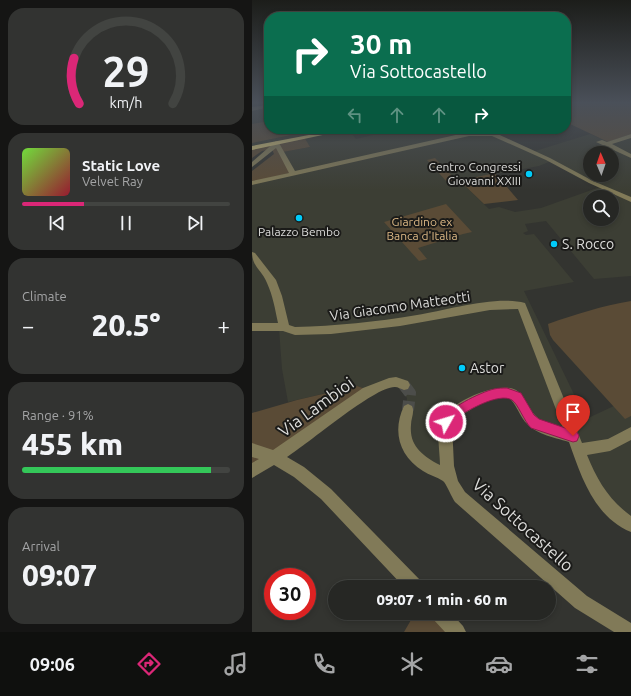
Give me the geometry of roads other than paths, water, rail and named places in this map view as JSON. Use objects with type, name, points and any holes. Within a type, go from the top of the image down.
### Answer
[{"type":"main road","points":[[252,148],[322,134]]},
{"type":"street","points":[[252,182],[458,134]]},
{"type":"street","points":[[493,134],[631,200]]},
{"type":"street","points":[[607,144],[631,136]]},
{"type":"street","points":[[599,142],[607,144],[631,156]]},
{"type":"street","points":[[252,165],[272,149],[276,143],[293,173]]},
{"type":"street","points":[[252,255],[271,280],[277,296],[284,327]]},
{"type":"street","name":"Via Giacomo Matteotti","points":[[252,327],[284,327],[295,331],[334,330],[374,326],[513,304],[522,306],[573,436]]},
{"type":"street","name":"Via Lambioi","points":[[252,471],[286,450],[367,392],[389,383],[396,382],[404,385]]},
{"type":"street","name":"Via Sottocastello","points":[[573,436],[535,424],[520,401],[513,394],[500,392],[495,393],[455,413],[446,422],[446,458],[450,477],[456,491],[465,503],[581,602],[630,632]]},
{"type":"street","points":[[408,410],[404,428],[405,442],[408,449],[420,462],[450,477]]},
{"type":"street","points":[[578,450],[610,445],[631,433]]},
{"type":"street","points":[[573,436],[590,480],[599,495],[618,516],[631,525]]},
{"type":"street","points":[[252,450],[265,453],[282,461],[309,480],[334,501],[408,580]]},
{"type":"street","points":[[446,620],[457,632]]},
{"type":"tunnel","points":[[404,385],[410,393],[408,410]]},
{"type":"place","name":"Centro Congressi Giovanni XXIII","points":[[529,174]]},
{"type":"place","name":"Palazzo Bembo","points":[[299,218]]},
{"type":"place","name":"S. Rocco","points":[[554,244]]},
{"type":"place","name":"Astor","points":[[462,368]]},
{"type":"park label","name":"Giardino ex Banca d'Italia","points":[[422,229]]}]
